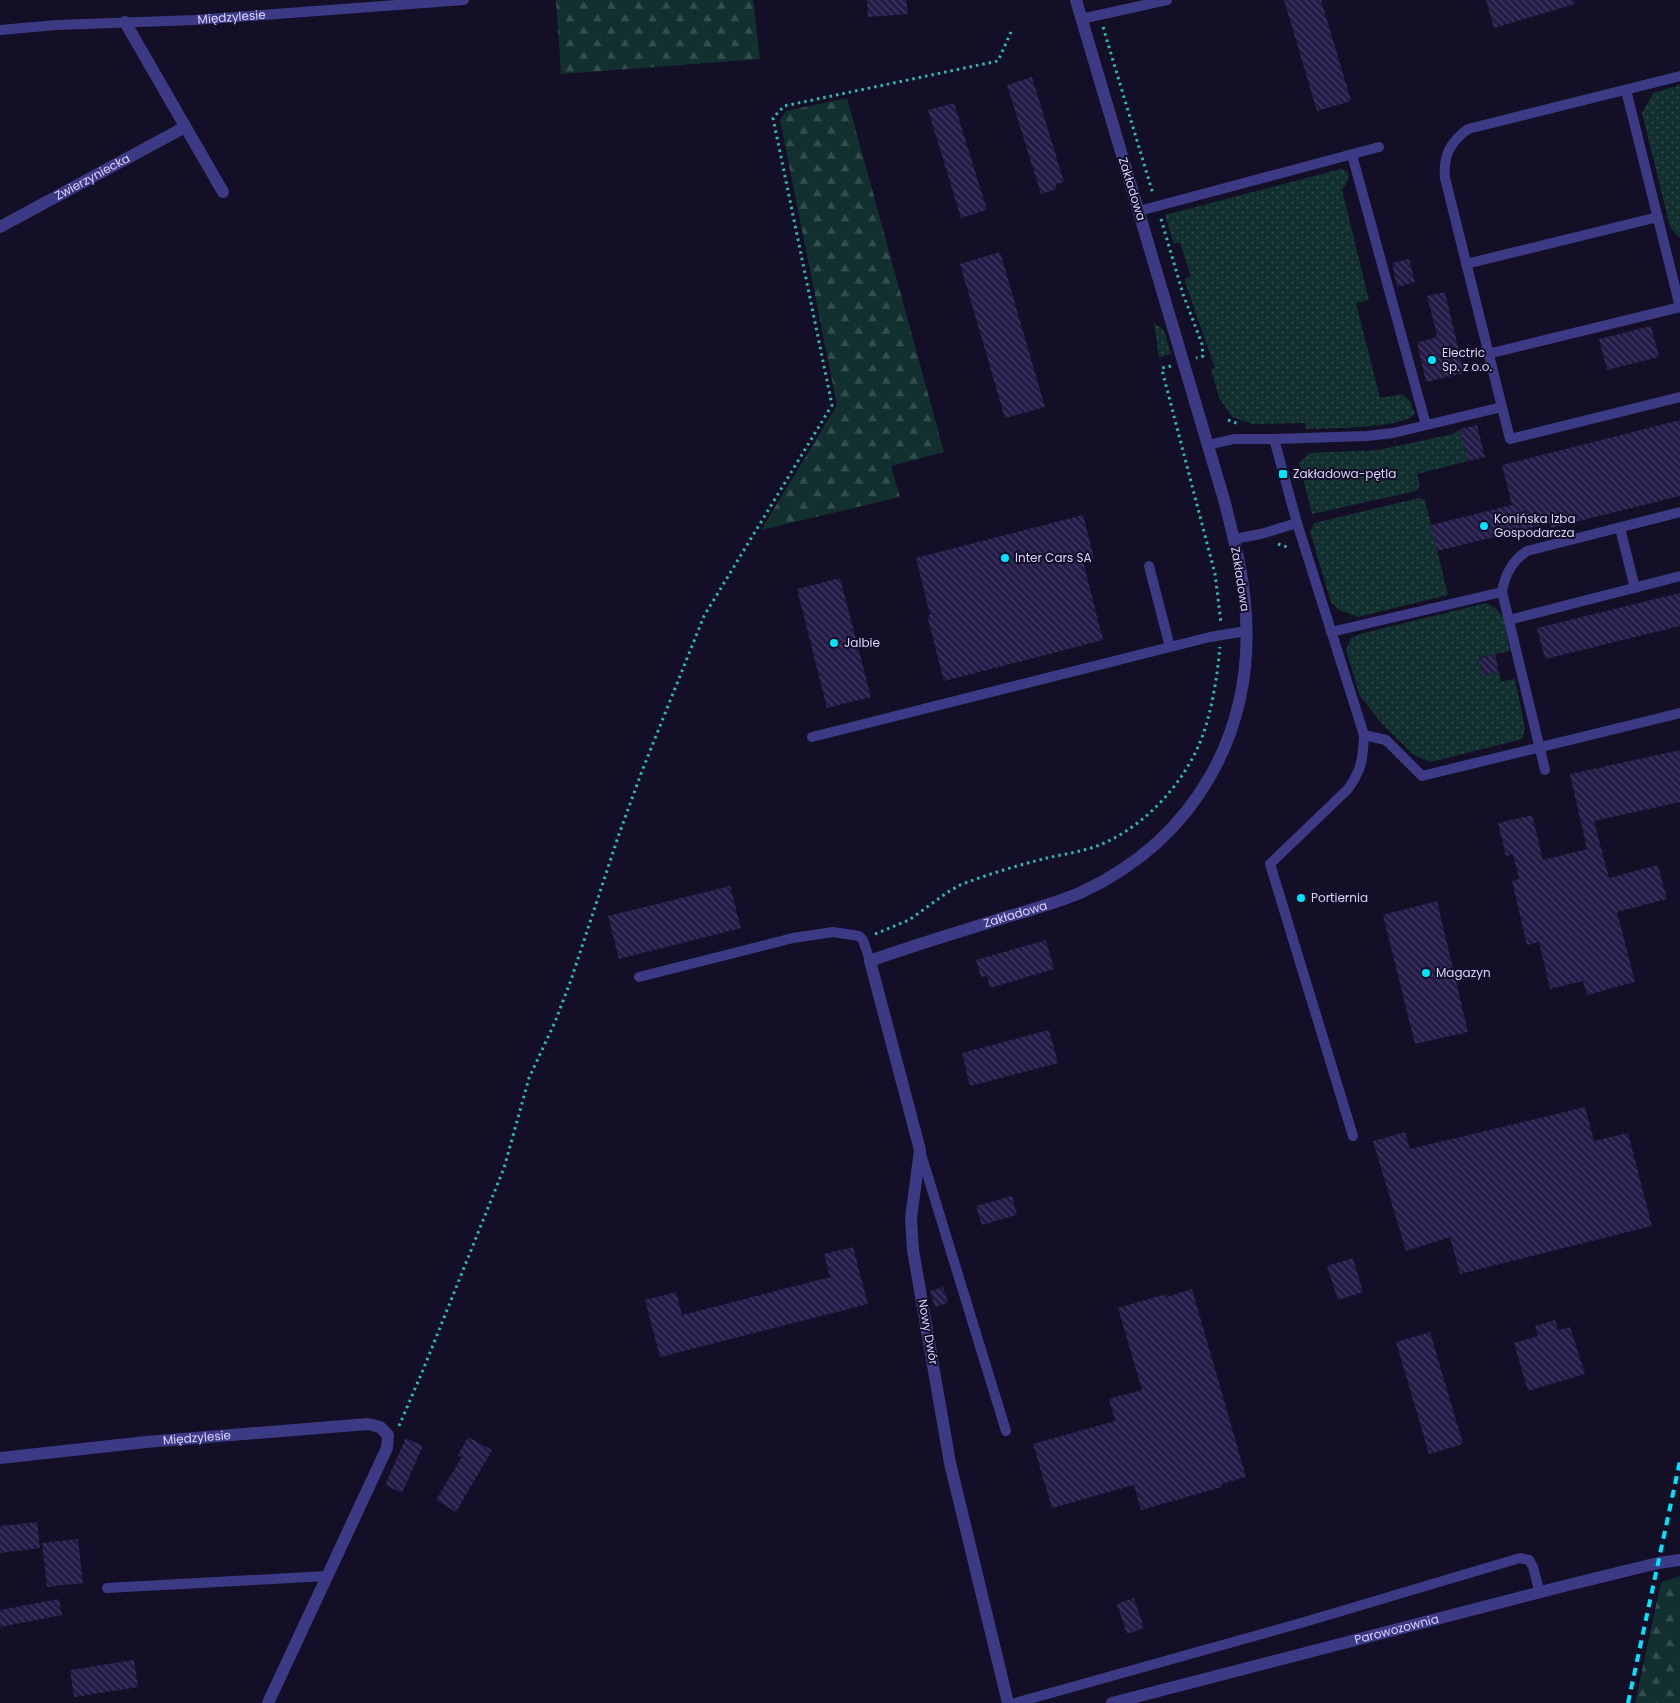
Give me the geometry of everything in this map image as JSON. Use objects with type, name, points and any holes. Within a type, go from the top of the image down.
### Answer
[{"type":"street","name":"Zakładowa","points":[[870,961],[1066,898],[1110,877],[1153,846],[1177,823],[1197,798],[1228,742],[1238,711],[1243,685],[1246,631],[1243,588],[1234,540],[1208,445],[1076,0]]},
{"type":"street","points":[[125,22],[223,192]]},
{"type":"street","name":"Zwierzyniecka","points":[[0,227],[185,127]]},
{"type":"street","name":"Nowy Dwór","points":[[870,961],[920,1150],[911,1218],[913,1250],[950,1462],[1008,1703]]},
{"type":"street","name":"Międzylesie","points":[[0,1458],[146,1442],[368,1424],[380,1427],[388,1435]]},
{"type":"street","points":[[268,1703],[387,1448],[388,1435]]},
{"type":"street","name":"Parowozownia","points":[[1112,1703],[1658,1563],[1680,1560]]},
{"type":"lane","name":"Międzylesie","points":[[0,30],[57,25],[195,20],[464,0]]},
{"type":"lane","points":[[1081,19],[1167,0]]},
{"type":"lane","points":[[1680,76],[1468,129],[1457,137],[1449,147],[1444,167],[1510,439],[1680,397]]},
{"type":"lane","points":[[1488,354],[1680,307],[1626,90]]},
{"type":"lane","points":[[1139,211],[1379,148]]},
{"type":"lane","points":[[1352,155],[1426,426]]},
{"type":"lane","points":[[1466,264],[1658,217]]},
{"type":"lane","points":[[1208,445],[1234,440],[1367,436],[1393,433],[1502,407]]},
{"type":"lane","points":[[1274,439],[1297,522],[1364,735],[1363,761],[1358,775],[1348,789],[1270,864],[1354,1136]]},
{"type":"lane","points":[[1545,770],[1502,592],[1507,572],[1519,557],[1527,551],[1680,512]]},
{"type":"lane","points":[[1234,540],[1261,534],[1297,522]]},
{"type":"lane","points":[[1620,528],[1635,588]]},
{"type":"lane","points":[[1149,566],[1170,647]]},
{"type":"lane","points":[[1509,620],[1680,576]]},
{"type":"lane","points":[[1331,632],[1502,592]]},
{"type":"lane","points":[[812,737],[1170,647],[1246,631]]},
{"type":"lane","points":[[1364,735],[1386,740],[1422,776],[1680,713]]},
{"type":"lane","points":[[639,976],[793,938],[833,932],[859,936],[863,940],[870,961]]},
{"type":"lane","points":[[920,1150],[1006,1431]]},
{"type":"lane","points":[[1015,1703],[1291,1626],[1520,1558],[1529,1560],[1533,1567],[1540,1593]]},
{"type":"lane","points":[[106,1588],[327,1576]]},
{"type":"path","points":[[1103,30],[1112,59]]},
{"type":"path","points":[[388,1435],[401,1422],[504,1168],[528,1078],[554,1022],[636,788],[704,616],[832,405],[773,118],[784,106],[998,61],[1011,32]]},
{"type":"path","points":[[1162,368],[1215,574],[1220,603],[1221,628]]},
{"type":"path","points":[[873,935],[909,920],[960,885],[1040,860],[1103,844],[1148,814],[1174,785],[1186,768],[1201,739],[1209,715],[1221,641]]},
{"type":"green space","points":[[556,0],[753,0],[760,59],[561,74]]},
{"type":"green space","points":[[1680,85],[1680,236],[1678,237],[1670,227],[1642,113],[1653,93]]},
{"type":"green space","points":[[847,98],[944,452],[891,466],[900,497],[761,530],[837,405],[780,120],[786,111]]},
{"type":"green space","points":[[1341,169],[1347,171],[1348,174],[1348,181],[1342,190],[1369,300],[1356,303],[1380,398],[1402,394],[1410,401],[1415,414],[1395,423],[1347,428],[1306,429],[1305,423],[1252,424],[1232,417],[1219,398],[1211,369],[1215,368],[1184,279],[1191,277],[1180,242],[1174,244],[1165,215]]},
{"type":"green space","points":[[1154,323],[1164,330],[1171,354],[1159,357]]},
{"type":"green space","points":[[1460,429],[1468,461],[1417,474],[1420,486],[1416,491],[1312,514],[1299,463],[1309,453],[1378,450],[1453,434]]},
{"type":"green space","points":[[1419,498],[1425,500],[1448,595],[1358,617],[1339,610],[1331,602],[1310,532],[1314,523]]},
{"type":"green space","points":[[1486,603],[1496,608],[1503,617],[1510,651],[1479,658],[1483,675],[1499,671],[1501,682],[1515,679],[1525,729],[1522,739],[1431,762],[1414,755],[1383,725],[1360,696],[1346,650],[1351,638],[1360,634]]},
{"type":"green space","points":[[1680,1576],[1680,1703],[1635,1703],[1661,1582]]},
{"type":"building","points":[[867,0],[906,0],[908,14],[868,17]]},
{"type":"building","points":[[1284,0],[1321,0],[1351,101],[1317,111]]},
{"type":"building","points":[[1486,0],[1574,0],[1575,4],[1494,28]]},
{"type":"building","points":[[1032,77],[1064,182],[1055,184],[1057,189],[1041,194],[1007,85]]},
{"type":"building","points":[[954,103],[987,210],[961,218],[928,110]]},
{"type":"building","points":[[1000,252],[1045,407],[1005,418],[960,264]]},
{"type":"building","points":[[1409,259],[1415,282],[1397,287],[1392,263]]},
{"type":"building","points":[[1445,292],[1464,373],[1426,382],[1417,342],[1435,338],[1437,335],[1427,296]]},
{"type":"building","points":[[1651,326],[1659,357],[1607,370],[1599,339]]},
{"type":"building","points":[[1680,420],[1680,496],[1551,528],[1550,523],[1437,551],[1431,525],[1512,505],[1502,465]]},
{"type":"building","points":[[1477,425],[1485,457],[1468,461],[1460,429]]},
{"type":"building","points":[[1083,515],[1094,558],[1083,561],[1103,640],[944,681],[927,615],[930,615],[916,558]]},
{"type":"building","name":"Jalbie","points":[[840,578],[871,697],[827,708],[797,589]]},
{"type":"building","points":[[1680,593],[1680,626],[1545,659],[1537,628]]},
{"type":"building","points":[[1495,654],[1499,671],[1483,675],[1479,659]]},
{"type":"building","points":[[1680,750],[1680,802],[1594,821],[1609,878],[1658,865],[1667,899],[1617,912],[1635,982],[1587,995],[1583,981],[1550,989],[1539,942],[1527,945],[1512,881],[1519,879],[1513,854],[1506,856],[1498,823],[1532,815],[1543,860],[1587,849],[1570,774]]},
{"type":"building","points":[[730,886],[741,928],[619,959],[608,916]]},
{"type":"building","name":"Magazyn","points":[[1437,901],[1468,1032],[1415,1044],[1383,915]]},
{"type":"building","points":[[1046,940],[1054,969],[990,988],[987,976],[981,977],[976,960]]},
{"type":"building","points":[[1049,1030],[1058,1063],[970,1086],[962,1053]]},
{"type":"building","points":[[1585,1107],[1594,1141],[1628,1133],[1652,1226],[1460,1274],[1450,1237],[1406,1251],[1373,1141],[1405,1132],[1410,1149]]},
{"type":"building","points":[[1012,1196],[1017,1215],[982,1225],[976,1206]]},
{"type":"building","points":[[853,1247],[868,1304],[660,1357],[645,1300],[676,1292],[682,1315],[830,1277],[824,1254]]},
{"type":"building","points":[[1353,1258],[1363,1292],[1338,1300],[1327,1266]]},
{"type":"building","points":[[943,1287],[948,1303],[935,1307],[930,1291]]},
{"type":"building","points":[[1192,1289],[1246,1477],[1221,1484],[1222,1487],[1141,1510],[1134,1485],[1052,1508],[1033,1444],[1115,1421],[1109,1399],[1142,1390],[1118,1308],[1166,1294],[1167,1297]]},
{"type":"building","points":[[1555,1320],[1558,1330],[1570,1327],[1585,1374],[1528,1391],[1514,1343],[1538,1336],[1535,1326]]},
{"type":"building","points":[[1430,1332],[1463,1444],[1429,1454],[1396,1342]]},
{"type":"building","points":[[468,1437],[492,1450],[456,1512],[436,1500],[462,1457],[458,1455]]},
{"type":"building","points":[[406,1438],[423,1446],[402,1493],[385,1485]]},
{"type":"building","points":[[37,1522],[40,1548],[0,1553],[0,1526]]},
{"type":"building","points":[[78,1539],[83,1583],[47,1587],[42,1543]]},
{"type":"building","points":[[1134,1598],[1144,1628],[1127,1634],[1117,1604]]},
{"type":"building","points":[[59,1599],[62,1615],[0,1627],[0,1610]]},
{"type":"building","points":[[134,1660],[138,1687],[74,1697],[70,1670]]},
{"type":"railway","points":[[1628,1703],[1680,1461]]},
{"type":"place","name":"Electric Sp. z o.o.","points":[[1432,360]]},
{"type":"place","name":"Zakładowa-pętla","points":[[1283,474]]},
{"type":"place","name":"Konińska Izba Gospodarcza","points":[[1484,526]]},
{"type":"place","name":"Inter Cars SA","points":[[1005,558]]},
{"type":"place","name":"Jalbie","points":[[834,643]]},
{"type":"place","name":"Portiernia","points":[[1301,898]]},
{"type":"place","name":"Magazyn","points":[[1426,973]]}]
